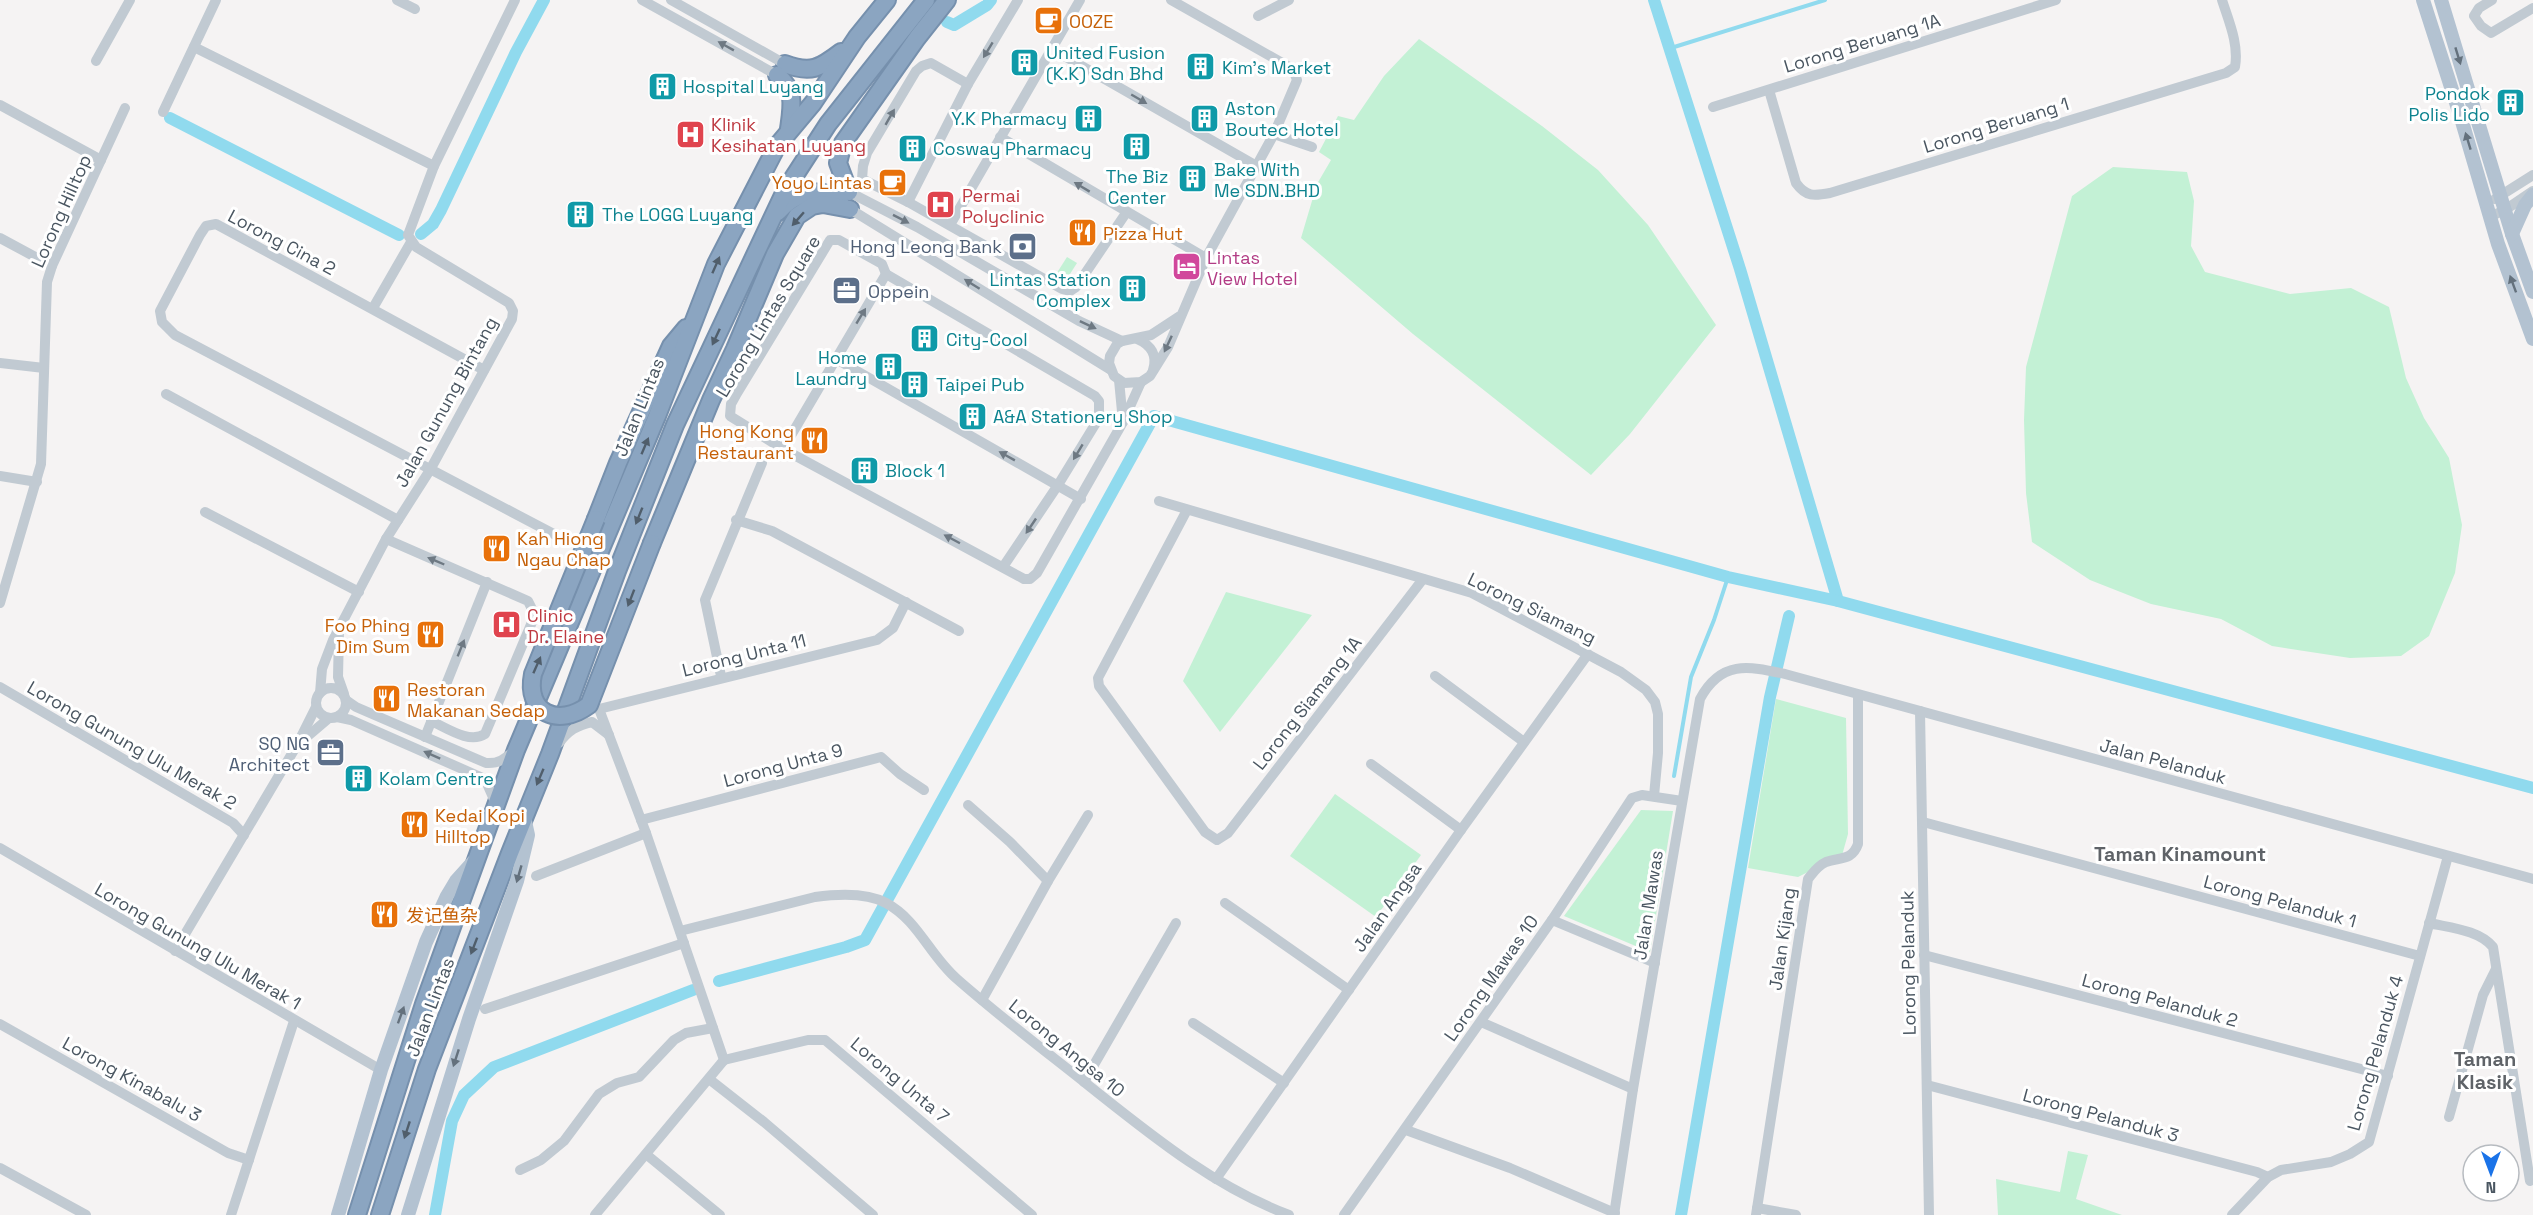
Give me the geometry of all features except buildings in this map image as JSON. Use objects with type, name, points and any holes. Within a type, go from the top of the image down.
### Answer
[{"type":"highway","name":"Jalan Lintas","points":[[357,1215],[421,1014],[516,750],[657,416],[716,264],[752,192],[789,129],[813,103],[857,37],[887,0]]},
{"type":"highway","name":"Jalan Lintas","points":[[380,1215],[427,1068],[675,425],[786,189],[828,124],[926,0]]},
{"type":"highway","points":[[849,192],[838,163],[843,143],[892,72],[947,0]]},
{"type":"highway","points":[[849,192],[837,184],[829,170],[828,157],[831,146],[850,119],[897,35]]},
{"type":"highway","points":[[789,129],[792,95],[781,69],[818,68],[840,53],[857,37]]},
{"type":"highway","points":[[768,227],[786,204],[813,192],[836,197],[850,209]]},
{"type":"highway","points":[[692,322],[671,346],[618,463],[533,674],[530,689],[534,700],[548,713],[557,717],[570,716],[589,705],[652,543],[775,254],[797,216],[812,206],[823,204],[850,209]]},
{"type":"highway","points":[[724,370],[754,258]]},
{"type":"main road","points":[[2423,0],[2461,118],[2487,210],[2533,339]]},
{"type":"main road","points":[[2442,0],[2512,234],[2533,292]]},
{"type":"main road","points":[[2512,234],[2533,193]]},
{"type":"main road","name":"Jalan Lintas","points":[[408,1215],[466,1028],[517,881],[528,835],[524,817]]},
{"type":"main road","name":"Jalan Lintas","points":[[338,1215],[381,1070],[439,911],[456,881],[478,858]]},
{"type":"street","points":[[96,61],[130,0]]},
{"type":"street","points":[[163,112],[216,0]]},
{"type":"street","points":[[397,0],[415,9]]},
{"type":"street","points":[[373,308],[411,242],[408,235],[412,220],[435,166],[515,0]]},
{"type":"street","points":[[642,0],[781,69]]},
{"type":"street","points":[[671,0],[781,69]]},
{"type":"street","points":[[908,202],[969,84],[1018,0]]},
{"type":"street","points":[[950,225],[1080,0]]},
{"type":"street","points":[[836,359],[1081,499],[1123,422],[1141,382],[1153,371],[1168,347],[1206,258],[1274,134],[1298,80],[1293,69],[1172,0]]},
{"type":"street","points":[[1258,15],[1289,0]]},
{"type":"street","name":"Lorong Beruang 1A","points":[[1713,107],[2056,0]]},
{"type":"street","name":"Lorong Beruang 1","points":[[1769,90],[1796,183],[1803,192],[1812,196],[1830,194],[2226,73],[2235,67],[2237,58],[2234,39],[2222,0]]},
{"type":"street","points":[[2492,0],[2479,8],[2474,16],[2481,26],[2491,33],[2533,8]]},
{"type":"street","points":[[194,47],[435,166]]},
{"type":"street","points":[[1052,49],[1256,165]]},
{"type":"street","points":[[969,84],[931,63],[916,71],[867,153],[862,166],[862,179],[950,225],[1062,289],[1070,291],[1076,286],[1126,213]]},
{"type":"street","points":[[0,105],[101,160]]},
{"type":"street","name":"Lorong Hilltop","points":[[0,603],[41,464],[47,282],[52,266],[125,108]]},
{"type":"street","points":[[1274,134],[1312,147]]},
{"type":"street","points":[[1000,137],[1206,258]]},
{"type":"street","points":[[2503,203],[2533,175]]},
{"type":"street","points":[[849,192],[917,227],[1079,321],[1122,341]]},
{"type":"street","points":[[2487,210],[2533,193]]},
{"type":"street","points":[[850,209],[1111,370],[1119,380],[1130,384],[1141,382]]},
{"type":"street","name":"Lorong Cina 2","points":[[430,470],[175,334],[162,322],[160,310],[200,235],[206,226],[216,224],[484,370]]},
{"type":"street","points":[[0,238],[52,266]]},
{"type":"street","name":"Lorong Lintas Square","points":[[886,274],[882,264],[839,240],[830,240],[735,395],[731,404],[730,416],[783,449],[1024,579],[1030,579],[1037,573],[1081,499]]},
{"type":"street","name":"Jalan Gunung Bintang","points":[[320,693],[322,669],[339,630],[386,539],[430,470],[512,319],[513,310],[509,303],[411,242]]},
{"type":"street","points":[[783,449],[886,274],[1095,396],[1099,401],[1099,418],[1058,485],[1003,567]]},
{"type":"street","points":[[1111,370],[1110,356],[1117,344],[1151,335],[1180,316]]},
{"type":"street","points":[[1137,339],[1153,351],[1155,358],[1153,371]]},
{"type":"street","points":[[0,363],[44,368]]},
{"type":"street","points":[[1119,380],[1123,422]]},
{"type":"street","points":[[166,394],[398,520]]},
{"type":"street","points":[[722,676],[705,600],[736,520],[762,463]]},
{"type":"street","points":[[430,470],[567,541]]},
{"type":"street","points":[[0,476],[37,482]]},
{"type":"street","name":"Lorong Siamang","points":[[1159,501],[1472,593],[1630,678],[1646,690],[1655,702],[1658,714],[1658,753],[1654,796]]},
{"type":"street","name":"Lorong Siamang 1A","points":[[1187,510],[1098,678],[1099,686],[1212,839],[1217,840],[1228,833],[1423,579]]},
{"type":"street","points":[[206,512],[359,592]]},
{"type":"street","points":[[736,520],[772,531],[959,631]]},
{"type":"street","points":[[386,539],[528,601],[535,615],[535,620],[485,734],[478,738],[471,738],[431,721]]},
{"type":"street","points":[[425,737],[487,582]]},
{"type":"street","name":"Lorong Unta 11","points":[[599,709],[722,676],[877,639],[893,628],[906,602]]},
{"type":"street","name":"Jalan Gunung Bintang","points":[[339,630],[338,677],[345,698]]},
{"type":"street","name":"Jalan Angsa","points":[[1215,1179],[1588,654]]},
{"type":"street","name":"Jalan Mawas","points":[[1615,1214],[1633,1089],[1700,699],[1719,675],[1739,667],[1750,666],[1785,674]]},
{"type":"street","points":[[579,672],[584,691],[599,709],[646,833],[724,1060],[647,1155],[594,1215]]},
{"type":"street","name":"Jalan Pelanduk","points":[[1785,674],[2533,879]]},
{"type":"street","points":[[1435,676],[1524,742]]},
{"type":"street","name":"Lorong Gunung Ulu Merak 2","points":[[0,687],[233,823],[244,835]]},
{"type":"street","points":[[175,951],[297,745],[316,707],[316,699],[320,693],[333,688],[356,707],[486,763],[493,764],[516,750]]},
{"type":"street","name":"Jalan Kijang","points":[[1756,1212],[1808,879],[1817,867],[1853,855],[1858,844],[1858,695]]},
{"type":"street","points":[[297,745],[344,711],[345,698]]},
{"type":"street","points":[[316,707],[321,714],[351,720],[486,778],[496,804]]},
{"type":"street","name":"Lorong Pelanduk","points":[[1920,711],[1929,1215]]},
{"type":"street","points":[[550,754],[567,733],[579,725],[592,722],[609,735]]},
{"type":"street","name":"Lorong Unta 9","points":[[641,820],[881,757],[900,774],[924,790]]},
{"type":"street","points":[[1371,764],[1461,830]]},
{"type":"street","name":"Lorong Mawas 10","points":[[1344,1215],[1382,1159],[1406,1130],[1505,983],[1552,920],[1632,798],[1642,795],[1682,801]]},
{"type":"street","points":[[968,805],[1010,842],[1048,881]]},
{"type":"street","points":[[982,1000],[1048,881],[1088,815]]},
{"type":"street","name":"Lorong Pelanduk 1","points":[[1923,822],[2420,956]]},
{"type":"street","points":[[536,876],[646,833]]},
{"type":"street","name":"Lorong Gunung Ulu Merak 1","points":[[0,848],[381,1070]]},
{"type":"street","name":"Lorong Pelanduk 4","points":[[2232,1215],[2268,1177],[2281,1170],[2331,1162],[2369,1142],[2448,856]]},
{"type":"street","name":"Lorong Angsa 10","points":[[680,931],[815,897],[845,895],[884,902],[901,913],[940,961],[982,1000],[1139,1126],[1230,1188],[1259,1204],[1289,1215]]},
{"type":"street","points":[[1225,903],[1349,990]]},
{"type":"street","points":[[1552,920],[1655,963]]},
{"type":"street","points":[[1084,1082],[1176,923]]},
{"type":"street","points":[[2429,923],[2486,939],[2493,947],[2530,1181]]},
{"type":"street","points":[[485,1009],[684,943]]},
{"type":"street","name":"Lorong Pelanduk 2","points":[[1924,955],[2388,1076]]},
{"type":"street","points":[[2449,1117],[2483,995],[2496,968]]},
{"type":"street","points":[[231,1215],[294,1021]]},
{"type":"street","points":[[1480,1022],[1633,1089]]},
{"type":"street","points":[[1193,1023],[1284,1083]]},
{"type":"street","name":"Lorong Kinabalu 3","points":[[0,1024],[228,1153],[249,1160]]},
{"type":"street","points":[[520,1170],[541,1160],[564,1141],[599,1094],[617,1083],[639,1077],[674,1040],[686,1034],[713,1028]]},
{"type":"street","name":"Lorong Unta 7","points":[[724,1060],[808,1040],[825,1040],[1032,1215]]},
{"type":"street","points":[[709,1079],[773,1129],[873,1215]]},
{"type":"street","name":"Lorong Pelanduk 3","points":[[1927,1085],[2258,1172],[2268,1177]]},
{"type":"street","points":[[1406,1130],[1510,1168],[1615,1214]]},
{"type":"street","points":[[647,1155],[720,1215]]},
{"type":"street","points":[[0,1168],[86,1215]]},
{"type":"street","points":[[1252,1215],[1259,1204]]},
{"type":"street","points":[[1756,1212],[1796,1215]]},
{"type":"green space","points":[[1419,39],[1542,126],[1598,170],[1648,225],[1716,325],[1630,434],[1591,475],[1413,334],[1301,238],[1317,184],[1331,160],[1319,152],[1338,116],[1354,120],[1384,76]]},
{"type":"green space","points":[[2113,167],[2187,172],[2194,201],[2191,246],[2205,272],[2290,294],[2351,288],[2389,307],[2406,378],[2424,418],[2449,458],[2462,525],[2455,573],[2429,636],[2401,656],[2350,658],[2272,646],[2221,619],[2151,604],[2090,580],[2032,542],[2026,493],[2024,420],[2026,367],[2072,196]]},
{"type":"green space","points":[[1067,257],[1077,263],[1063,285],[1053,279]]},
{"type":"green space","points":[[1226,592],[1312,615],[1220,732],[1183,681]]},
{"type":"green space","points":[[1776,699],[1846,718],[1848,834],[1841,859],[1798,877],[1748,868]]},
{"type":"green space","points":[[1335,794],[1421,855],[1376,917],[1290,856]]},
{"type":"green space","points":[[1641,810],[1673,811],[1650,952],[1564,916]]},
{"type":"green space","points":[[2068,1151],[2088,1155],[2076,1199],[2122,1215],[1998,1215],[1996,1179],[2060,1192]]},
{"type":"waterway","points":[[421,234],[433,224],[441,210],[516,52],[544,0]]},
{"type":"waterway","points":[[947,22],[954,25],[987,5],[991,0]]},
{"type":"waterway","points":[[1654,0],[1740,269],[1838,601]]},
{"type":"waterway","points":[[1671,48],[1825,0]]},
{"type":"waterway","points":[[170,118],[399,235]]},
{"type":"waterway","points":[[719,981],[865,940],[1154,416],[1728,577],[1838,601],[2533,788]]},
{"type":"waterway","points":[[1674,776],[1691,677],[1728,577]]},
{"type":"waterway","points":[[1681,1215],[1770,697],[1789,616]]},
{"type":"waterway","points":[[435,1215],[452,1121],[464,1095],[494,1067],[693,990]]},
{"type":"place","name":"OOZE","points":[[1048,21]]},
{"type":"place","name":"United Fusion (K.K) Sdn Bhd","points":[[1025,62]]},
{"type":"place","name":"Kim's Market","points":[[1201,67]]},
{"type":"place","name":"Hospital Luyang","points":[[662,86]]},
{"type":"place","name":"Pondok Polis Lido","points":[[2511,103]]},
{"type":"place","name":"Y.K Pharmacy","points":[[1088,118]]},
{"type":"place","name":"Aston Boutec Hotel","points":[[1204,118]]},
{"type":"place","name":"Klinik Kesihatan Luyang","points":[[690,134]]},
{"type":"place","name":"The Biz Center","points":[[1137,147]]},
{"type":"place","name":"Cosway Pharmacy","points":[[912,148]]},
{"type":"place","name":"Bake With Me SDN.BHD","points":[[1193,179]]},
{"type":"place","name":"Yoyo Lintas","points":[[893,182]]},
{"type":"place","name":"Permai Polyclinic","points":[[941,205]]},
{"type":"place","name":"The LOGG Luyang","points":[[581,214]]},
{"type":"place","name":"Pizza Hut","points":[[1082,233]]},
{"type":"place","name":"Hong Leong Bank","points":[[1023,246]]},
{"type":"place","name":"Lintas View Hotel","points":[[1186,267]]},
{"type":"place","name":"Lintas Station Complex","points":[[1132,289]]},
{"type":"place","name":"Oppein","points":[[847,291]]},
{"type":"place","name":"City-Cool","points":[[925,339]]},
{"type":"place","name":"Home Laundry","points":[[888,367]]},
{"type":"place","name":"Taipei Pub","points":[[915,384]]},
{"type":"place","name":"A&A Stationery Shop","points":[[972,416]]},
{"type":"place","name":"Hong Kong Restaurant","points":[[815,441]]},
{"type":"place","name":"Block 1","points":[[864,470]]},
{"type":"place","name":"Kah Hiong Ngau Chap","points":[[496,548]]},
{"type":"place","name":"Clinic Dr. Elaine","points":[[506,625]]},
{"type":"place","name":"Foo Phing Dim Sum","points":[[431,635]]},
{"type":"place","name":"Restoran Makanan Sedap","points":[[386,699]]},
{"type":"place","name":"SQ NG Architect","points":[[331,753]]},
{"type":"place","name":"Kolam Centre","points":[[358,778]]},
{"type":"place","name":"Kedai Kopi Hilltop","points":[[414,825]]},
{"type":"place","name":"发记鱼杂","points":[[385,915]]},
{"type":"district","name":"Taman Kinamount","points":[[2180,854]]},
{"type":"district","name":"Taman Klasik","points":[[2485,1070]]}]
